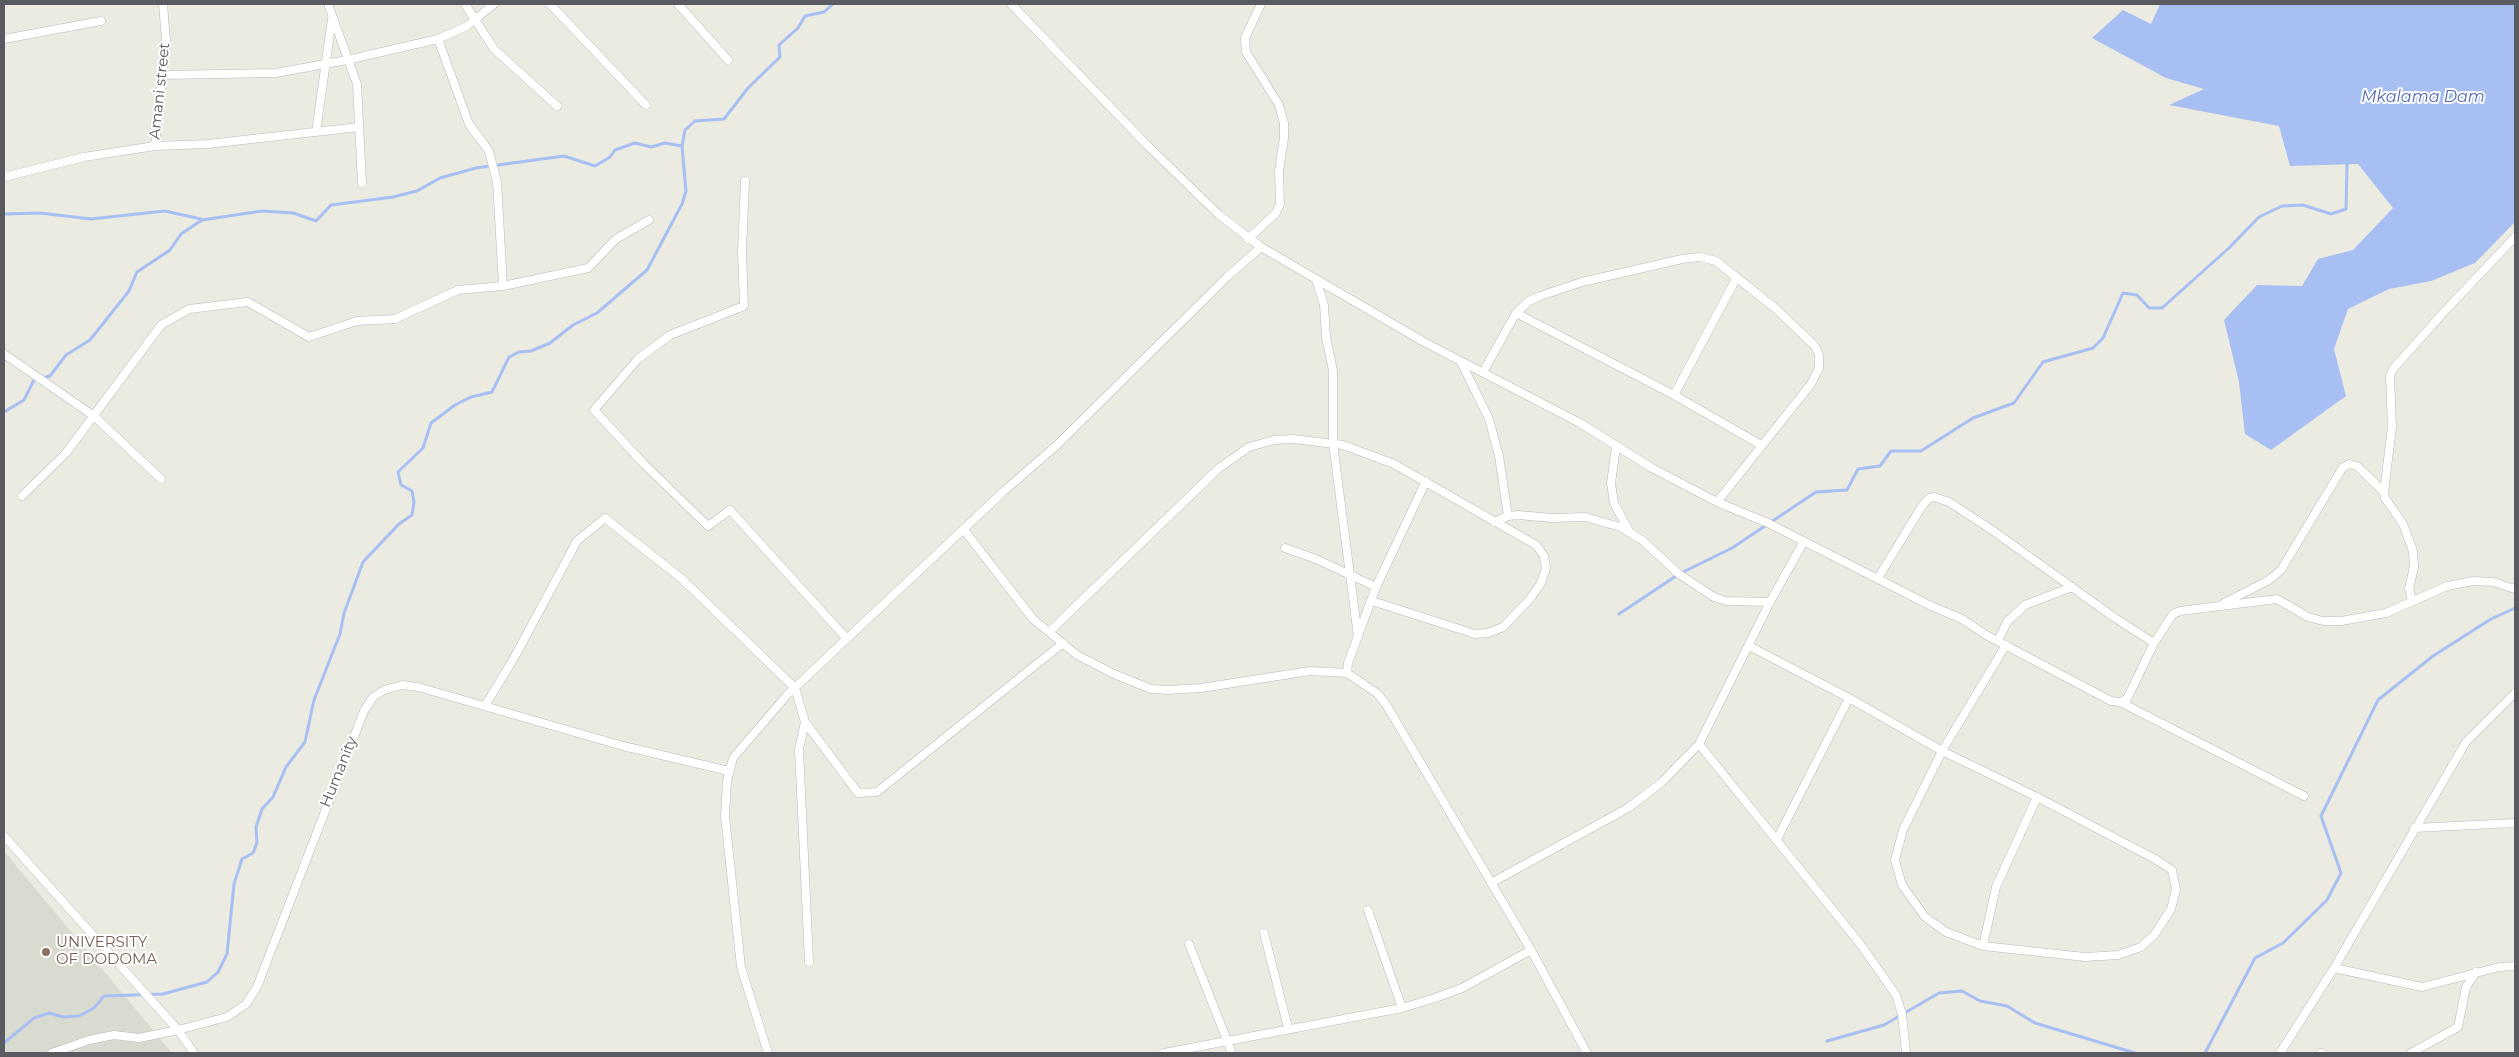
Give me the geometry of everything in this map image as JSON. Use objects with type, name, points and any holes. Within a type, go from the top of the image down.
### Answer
[{"type":"street","name":"Amani street","points":[[4,177],[84,157],[156,146],[164,75],[166,20],[162,4]]},
{"type":"street","points":[[328,4],[357,84],[362,183]]},
{"type":"street","points":[[465,4],[494,49],[557,106]]},
{"type":"street","points":[[164,75],[276,73],[347,60],[438,39],[467,26],[494,4]]},
{"type":"street","points":[[550,4],[646,106]]},
{"type":"street","points":[[1011,4],[1147,145],[1218,214],[1261,248],[1461,362],[1580,423],[1616,447],[1717,502],[1804,541],[1929,605],[1962,619],[2002,643],[2111,701],[2120,702],[2304,796]]},
{"type":"street","points":[[1248,239],[1276,213],[1280,204],[1279,171],[1284,138],[1279,106],[1246,52],[1245,38],[1261,4]]},
{"type":"street","points":[[683,6],[728,60]]},
{"type":"street","points":[[316,132],[333,17]]},
{"type":"street","points":[[4,39],[101,21]]},
{"type":"street","points":[[438,39],[469,124],[489,151],[497,182],[503,286]]},
{"type":"street","points":[[156,146],[208,144],[359,127]]},
{"type":"street","points":[[745,181],[742,252],[744,306],[670,335],[638,359],[594,410],[644,464],[708,526],[730,510],[847,639]]},
{"type":"street","points":[[22,496],[66,453],[161,326],[189,309],[248,302],[309,337],[357,321],[395,319],[458,290],[503,286],[588,268],[616,239],[649,220]]},
{"type":"street","points":[[2412,601],[2409,589],[2414,566],[2413,551],[2403,524],[2385,498],[2384,492],[2391,443],[2389,385],[2393,369],[2477,275],[2515,237]]},
{"type":"street","points":[[768,1053],[741,967],[725,816],[727,781],[733,758],[754,731],[795,688],[1063,438],[1227,277],[1261,248]]},
{"type":"street","points":[[1483,372],[1516,314],[1529,301],[1560,288],[1682,259],[1700,257],[1716,262],[1737,277],[1799,331],[1814,346],[1819,355],[1818,368],[1811,384],[1717,502]]},
{"type":"street","points":[[1674,396],[1737,277]]},
{"type":"street","points":[[1316,279],[1324,304],[1326,337],[1333,371],[1333,443],[1358,637]]},
{"type":"street","points":[[1516,314],[1674,396],[1761,445]]},
{"type":"street","points":[[4,354],[94,416],[161,479]]},
{"type":"street","points":[[1461,362],[1489,419],[1499,456],[1508,516]]},
{"type":"street","points":[[1050,632],[1219,468],[1249,447],[1274,440],[1293,439],[1333,443],[1372,455],[1426,481],[1536,545],[1544,556],[1546,568],[1541,582],[1533,594],[1503,627],[1488,633],[1475,634],[1372,601]]},
{"type":"street","points":[[1616,447],[1612,483],[1614,503],[1628,531]]},
{"type":"street","points":[[2220,605],[2269,580],[2281,570],[2343,467],[2350,464],[2357,466],[2384,492]]},
{"type":"street","points":[[1347,673],[1348,663],[1376,587],[1426,481]]},
{"type":"street","points":[[1878,578],[1922,506],[1929,498],[1934,497],[1949,502],[2154,644]]},
{"type":"street","points":[[1494,522],[1508,516],[1586,517],[1628,531],[1642,540],[1679,574],[1714,597],[1726,601],[1770,602]]},
{"type":"street","points":[[485,706],[514,658],[577,541],[605,518],[682,579],[795,688],[805,722],[858,793],[877,792],[1063,644]]},
{"type":"street","points":[[964,530],[1033,619],[1077,655],[1114,674],[1151,689],[1188,690],[1310,671],[1347,673],[1378,694],[1387,706],[1531,950],[1588,1053]]},
{"type":"street","points":[[1491,882],[1628,808],[1662,782],[1699,744],[1770,602],[1804,541]]},
{"type":"street","points":[[1285,548],[1316,559],[1376,587]]},
{"type":"street","points":[[2120,702],[2126,699],[2154,644],[2173,614],[2180,611],[2277,599],[2308,617],[2323,621],[2341,621],[2386,613],[2448,586],[2473,581],[2498,583],[2515,589]]},
{"type":"street","points":[[1749,646],[1849,698],[1942,751],[2037,797],[2155,859],[2172,870],[2176,890],[2171,909],[2155,934],[2141,947],[2118,955],[2076,956],[1983,946],[1946,932],[1925,917],[1902,885],[1895,860],[1902,830],[1942,751],[2002,643],[2007,622],[2025,605],[2072,587]]},
{"type":"street","name":"Humanity","points":[[52,1053],[89,1040],[114,1035],[139,1038],[178,1030],[227,1017],[246,1004],[257,987],[364,711],[373,697],[384,690],[410,686],[623,746],[729,771]]},
{"type":"street","points":[[2280,1053],[2334,968],[2414,828],[2472,734],[2500,711],[2515,693]]},
{"type":"street","points":[[1777,839],[1849,698]]},
{"type":"street","points":[[805,722],[799,748],[809,962]]},
{"type":"street","points":[[1699,744],[1861,945],[1896,995],[1902,1014],[1906,1053]]},
{"type":"street","points":[[1983,946],[1996,888],[2037,797]]},
{"type":"street","points":[[2414,828],[2515,823]]},
{"type":"street","points":[[4,836],[178,1030],[194,1053]]},
{"type":"street","points":[[1368,910],[1402,1008]]},
{"type":"street","points":[[1264,933],[1288,1028]]},
{"type":"street","points":[[1190,944],[1232,1053]]},
{"type":"street","points":[[1164,1053],[1227,1039],[1402,1008],[1462,988],[1531,950]]},
{"type":"street","points":[[2334,968],[2422,987],[2498,967],[2515,966]]},
{"type":"street","points":[[2411,1053],[2458,1027],[2466,987],[2476,972]]},
{"type":"shaded area","name":"UNIVERSITY OF DODOMA","points":[[4,851],[172,1053],[4,1053]]},
{"type":"water","name":"Mkalama Dam","points":[[2160,4],[2515,4],[2515,222],[2475,263],[2431,281],[2389,289],[2348,309],[2334,349],[2346,396],[2271,450],[2245,434],[2239,382],[2224,320],[2257,285],[2302,286],[2318,259],[2353,250],[2393,208],[2358,164],[2290,166],[2279,126],[2169,105],[2204,89],[2166,78],[2092,38],[2123,10],[2151,24]]},
{"type":"waterway","points":[[4,1043],[34,1018],[49,1013],[63,1017],[79,1016],[94,1008],[104,996],[163,994],[207,982],[218,972],[227,954],[234,884],[242,859],[253,853],[257,843],[256,827],[262,809],[273,797],[286,767],[305,742],[314,700],[340,634],[344,613],[363,562],[399,524],[412,515],[414,502],[412,491],[401,485],[398,472],[423,448],[431,423],[455,405],[471,397],[492,392],[509,357],[519,352],[531,351],[550,343],[573,325],[597,313],[647,270],[682,204],[686,191],[682,146],[685,130],[695,121],[724,119],[748,88],[780,57],[779,45],[798,28],[805,16],[824,12],[833,4]]},
{"type":"waterway","points":[[4,412],[24,400],[34,380],[50,376],[66,355],[90,340],[129,291],[137,272],[170,250],[181,234],[202,220],[262,211],[293,213],[316,221],[331,205],[393,197],[417,191],[440,178],[476,168],[564,156],[595,166],[610,157],[615,150],[635,143],[651,147],[665,143],[682,146]]},
{"type":"waterway","points":[[1619,614],[1679,574],[1732,548],[1816,492],[1847,490],[1858,469],[1880,466],[1891,451],[1921,451],[1973,418],[2014,403],[2043,362],[2093,348],[2103,338],[2123,293],[2137,295],[2149,308],[2162,308],[2229,248],[2259,217],[2282,206],[2303,205],[2331,214],[2346,209],[2347,164]]},
{"type":"waterway","points":[[4,214],[40,213],[91,219],[165,211],[201,219]]},
{"type":"waterway","points":[[2205,1053],[2255,958],[2283,943],[2327,900],[2341,873],[2321,816],[2378,700],[2433,656],[2491,619],[2515,608]]},
{"type":"waterway","points":[[1827,1041],[1884,1025],[1939,993],[1962,991],[1980,1001],[2007,1006],[2035,1023],[2135,1053]]},
{"type":"place","name":"UNIVERSITY OF DODOMA","points":[[46,952]]}]
